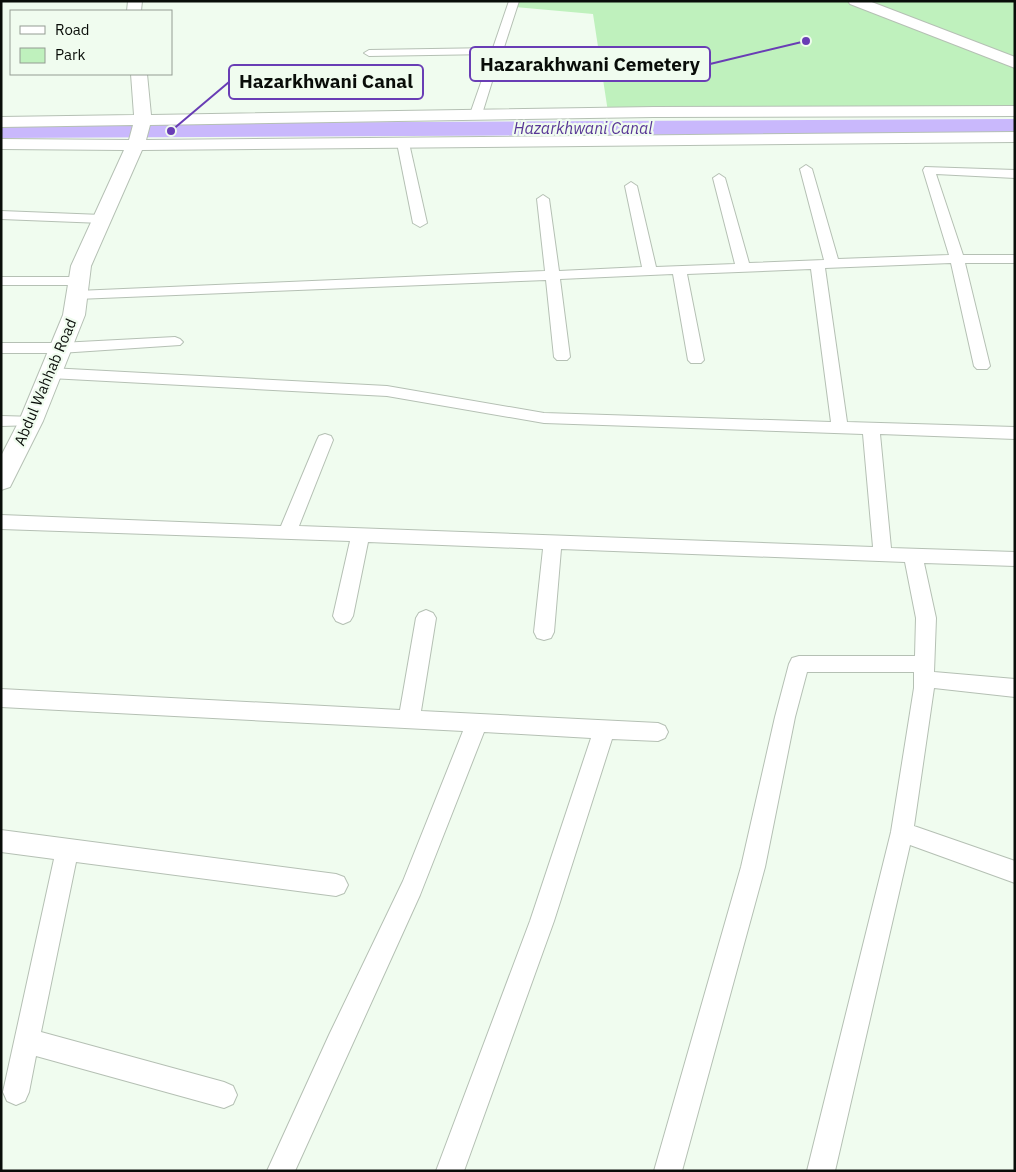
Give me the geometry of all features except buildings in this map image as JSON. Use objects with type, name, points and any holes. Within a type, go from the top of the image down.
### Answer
[{"type":"street","points":[[855,1],[1015,63]]},
{"type":"street","points":[[139,75],[144,104],[144,121]]},
{"type":"street","points":[[1,122],[476,114],[1015,111]]},
{"type":"street","name":"Abdul Wahhab Road","points":[[1,482],[31,421],[74,315],[81,266],[136,144],[144,121]]},
{"type":"street","points":[[1,144],[403,143],[1015,137]]},
{"type":"lane","points":[[476,114],[514,1]]},
{"type":"lane","points":[[369,53],[496,51]]},
{"type":"lane","points":[[491,69],[601,68]]},
{"type":"lane","points":[[403,143],[420,223]]},
{"type":"lane","points":[[806,169],[824,264],[840,428]]},
{"type":"lane","points":[[982,366],[957,259],[929,170],[1015,174]]},
{"type":"lane","points":[[719,178],[743,267]]},
{"type":"lane","points":[[630,186],[650,271]]},
{"type":"lane","points":[[543,199],[562,357]]},
{"type":"lane","points":[[1,215],[102,219]]},
{"type":"lane","points":[[1,281],[78,288],[552,275],[957,259],[1015,259]]},
{"type":"lane","points":[[679,270],[696,360]]},
{"type":"lane","points":[[1,348],[60,348],[175,342]]},
{"type":"lane","points":[[50,373],[387,391],[544,418],[1015,433]]},
{"type":"lane","points":[[1,421],[31,421]]},
{"type":"lane","points":[[871,429],[883,554]]},
{"type":"lane","points":[[287,533],[325,440]]},
{"type":"lane","points":[[1,522],[1015,559]]},
{"type":"lane","points":[[344,616],[360,535]]},
{"type":"lane","points":[[544,632],[553,542]]},
{"type":"lane","points":[[821,1171],[902,832],[924,671],[926,618],[913,555]]},
{"type":"lane","points":[[409,719],[426,618]]},
{"type":"lane","points":[[668,1171],[753,866],[785,717],[800,664],[924,671],[1015,688]]},
{"type":"lane","points":[[1,698],[658,732]]},
{"type":"lane","points":[[281,1171],[412,887],[477,723]]},
{"type":"lane","points":[[450,1171],[542,921],[604,730]]},
{"type":"lane","points":[[902,832],[1015,872]]},
{"type":"lane","points":[[1,840],[336,885]]},
{"type":"lane","points":[[16,1092],[67,850]]},
{"type":"lane","points":[[26,1041],[224,1095]]},
{"type":"green space","points":[[519,1],[1015,1],[1015,112],[608,112],[593,14],[515,7]]},
{"type":"waterway","name":"Hazarkhwani Canal","points":[[1,131],[1015,126]]},
{"type":"place","name":"Hazarakhwani Cemetery","points":[[806,41]]},
{"type":"place","name":"Hazarkhwani Canal","points":[[171,131]]}]
